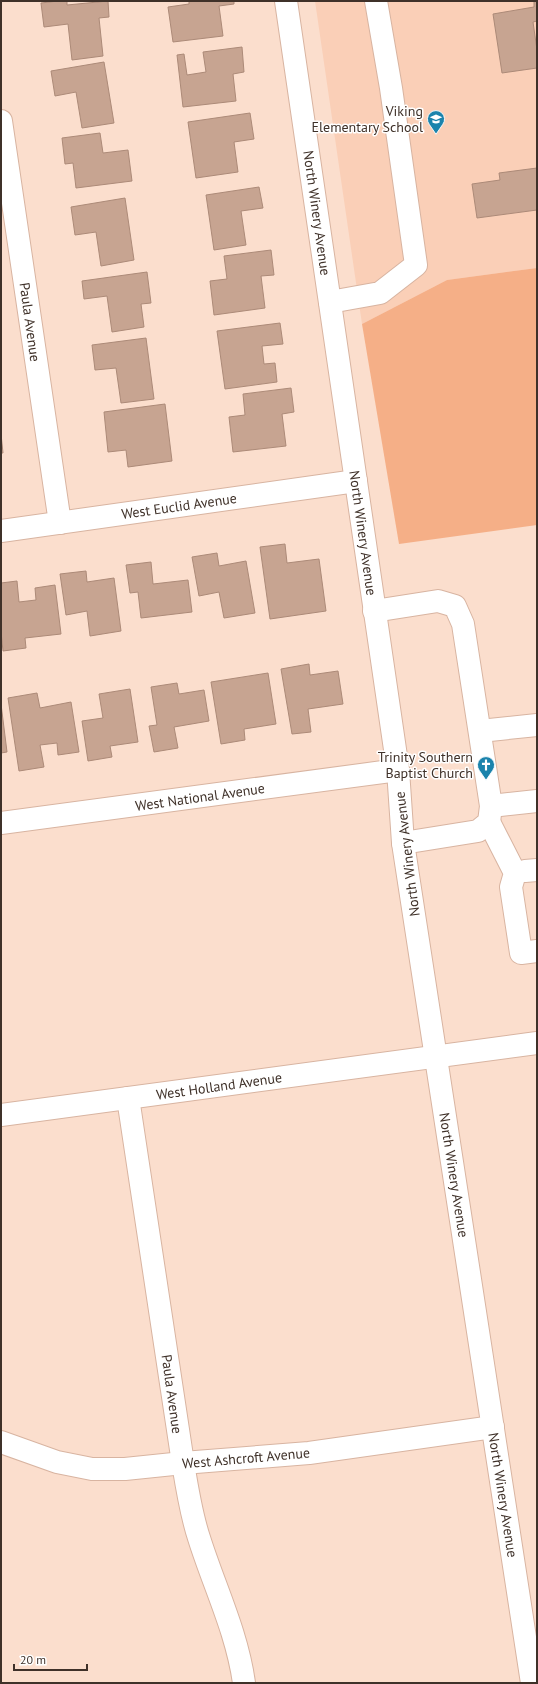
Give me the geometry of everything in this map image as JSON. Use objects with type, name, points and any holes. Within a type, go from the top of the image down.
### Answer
[{"type":"street","name":"North Winery Avenue","points":[[286,1],[398,770],[403,843],[532,1683]]},
{"type":"street","points":[[330,302],[380,293],[416,265],[392,88],[376,1]]},
{"type":"street","name":"Paula Avenue","points":[[1,121],[60,523]]},
{"type":"street","name":"West Euclid Avenue","points":[[1,531],[356,481]]},
{"type":"street","points":[[374,611],[438,601],[455,606],[463,624],[480,731],[490,814],[515,873],[511,888],[521,953],[537,951]]},
{"type":"street","points":[[480,731],[537,725]]},
{"type":"street","name":"West National Avenue","points":[[1,823],[398,770]]},
{"type":"street","points":[[403,843],[478,831],[490,814],[537,801]]},
{"type":"street","name":"West Holland Avenue","points":[[1,1116],[537,1043]]},
{"type":"street","name":"Paula Avenue","points":[[128,1098],[182,1463],[198,1536],[231,1626],[242,1668],[244,1683]]},
{"type":"street","name":"West Ashcroft Avenue","points":[[1,1442],[57,1462],[92,1469],[125,1469],[309,1453],[493,1427]]},
{"type":"shaded area","name":"Viking Elementary School","points":[[315,1],[537,1],[537,268],[447,280],[362,324]]},
{"type":"shaded area","points":[[537,268],[537,525],[399,544],[362,324],[447,280]]},
{"type":"building","points":[[67,1],[67,5],[108,1],[109,17],[99,18],[103,56],[72,60],[68,24],[44,27],[41,3]]},
{"type":"building","points":[[189,1],[234,1],[234,4],[219,6],[223,36],[173,42],[168,7],[189,4]]},
{"type":"building","points":[[534,1],[537,1],[537,21],[533,22],[537,50],[537,68],[502,73],[493,14],[534,7]]},
{"type":"building","points":[[242,47],[244,72],[233,74],[236,101],[183,107],[177,55],[184,54],[187,75],[206,72],[203,52]]},
{"type":"building","points":[[104,62],[114,123],[82,128],[76,92],[55,96],[51,71]]},
{"type":"building","points":[[250,113],[254,139],[234,142],[238,172],[196,178],[188,122]]},
{"type":"building","points":[[100,133],[103,153],[128,150],[132,181],[76,188],[73,163],[65,164],[62,138]]},
{"type":"building","points":[[537,168],[537,210],[477,218],[472,184],[500,180],[499,173]]},
{"type":"building","points":[[259,187],[263,208],[241,211],[246,245],[214,250],[206,195]]},
{"type":"building","points":[[125,198],[134,260],[101,266],[96,232],[75,235],[71,207]]},
{"type":"building","points":[[271,250],[274,275],[261,276],[265,308],[214,315],[210,281],[227,279],[224,256]]},
{"type":"building","points":[[147,272],[151,303],[141,304],[144,327],[112,332],[107,296],[84,299],[82,281]]},
{"type":"building","points":[[280,323],[283,344],[262,346],[264,364],[275,363],[277,382],[225,389],[217,331]]},
{"type":"building","points":[[146,338],[154,399],[121,403],[116,368],[95,370],[92,345]]},
{"type":"building","points":[[291,388],[294,412],[282,414],[286,446],[233,452],[229,417],[245,415],[243,394]]},
{"type":"building","points":[[165,404],[172,461],[128,467],[126,450],[108,452],[104,412]]},
{"type":"building","points":[[1,434],[3,453],[1,453]]},
{"type":"building","points":[[285,544],[287,563],[319,559],[326,611],[270,619],[260,547]]},
{"type":"building","points":[[217,553],[219,566],[246,561],[255,613],[224,618],[219,592],[199,596],[192,557]]},
{"type":"building","points":[[151,562],[153,584],[188,580],[192,612],[141,618],[138,592],[130,593],[126,565]]},
{"type":"building","points":[[86,571],[87,582],[114,578],[121,631],[90,636],[87,611],[66,615],[60,574]]},
{"type":"building","points":[[17,581],[19,602],[36,600],[35,588],[55,585],[61,634],[25,638],[26,648],[3,651],[1,632],[1,583]]},
{"type":"building","points":[[309,664],[310,675],[338,671],[343,704],[308,709],[311,732],[292,734],[281,669]]},
{"type":"building","points":[[268,673],[276,724],[244,729],[245,740],[221,744],[211,682]]},
{"type":"building","points":[[177,683],[179,694],[204,690],[209,721],[174,727],[178,748],[154,752],[149,726],[157,725],[151,687]]},
{"type":"building","points":[[130,689],[138,742],[110,746],[112,757],[88,761],[82,721],[103,718],[99,694]]},
{"type":"building","points":[[37,693],[40,708],[71,702],[79,752],[58,755],[57,743],[40,745],[44,767],[19,771],[8,698]]},
{"type":"building","points":[[1,704],[7,752],[1,753]]},
{"type":"place","name":"Viking Elementary School","points":[[436,134]]},
{"type":"place","name":"Trinity Southern Baptist Church","points":[[486,780]]}]
